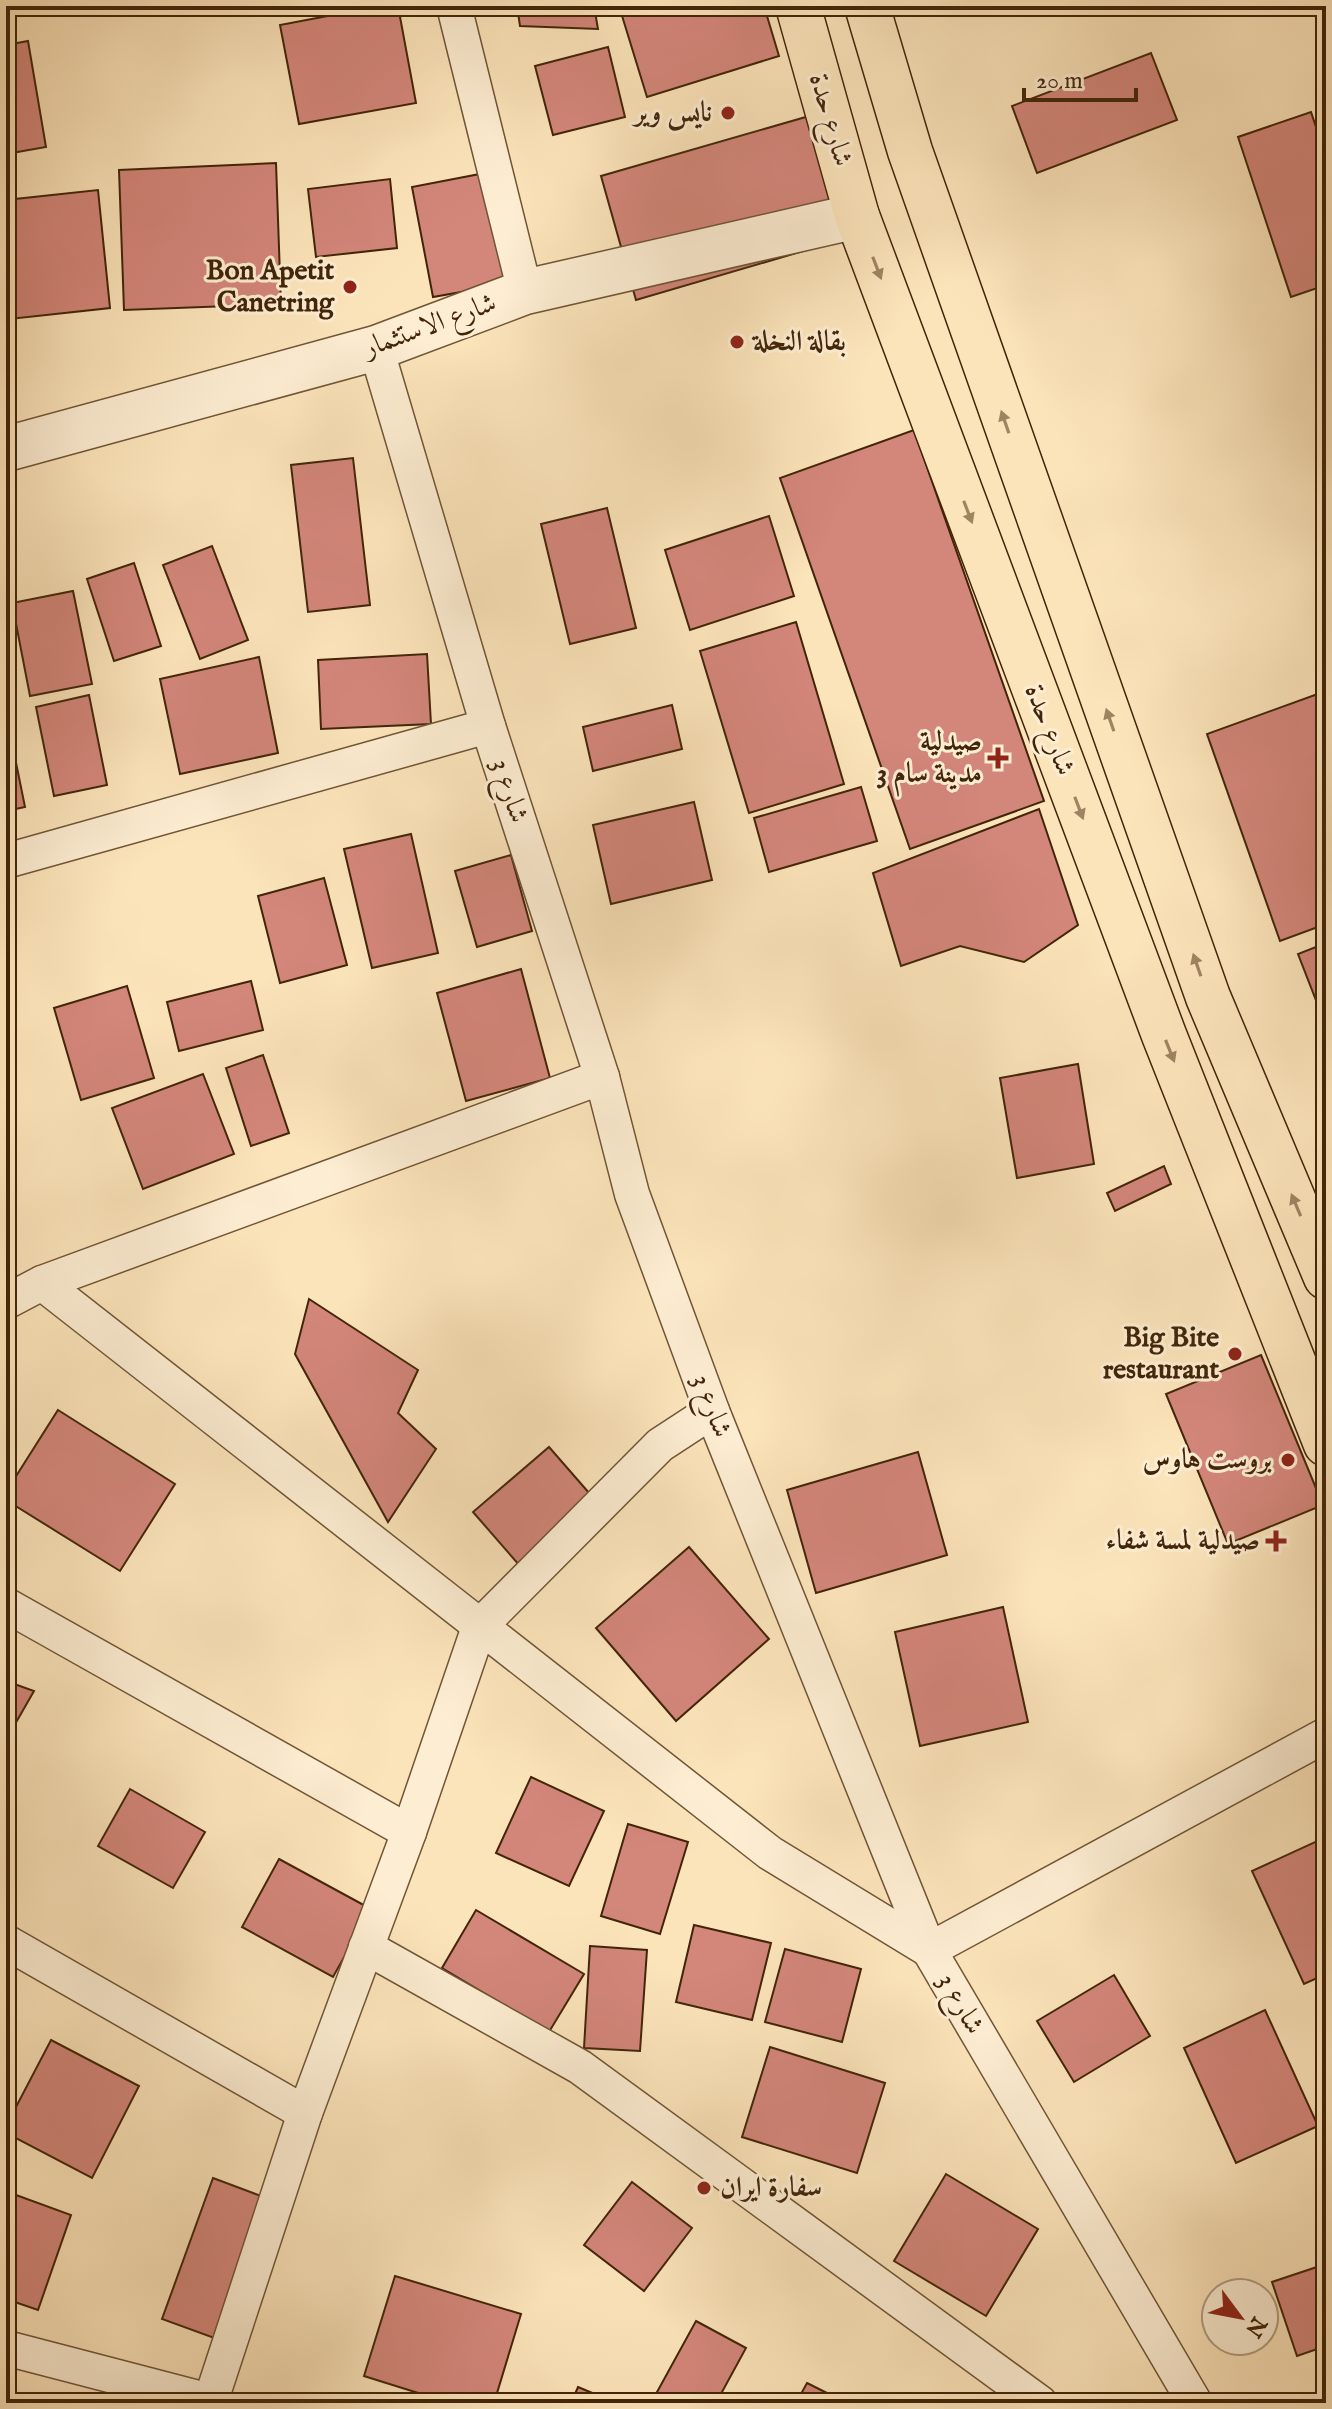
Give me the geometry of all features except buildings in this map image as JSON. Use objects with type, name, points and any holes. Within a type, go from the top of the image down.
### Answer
[{"type":"main road","name":"شارع حدة","points":[[798,6],[857,216],[1164,1035],[1326,1444]]},
{"type":"main road","points":[[867,6],[910,151],[1208,997],[1326,1277]]},
{"type":"street","points":[[454,6],[525,292]]},
{"type":"street","name":"شارع الاستثمار","points":[[6,449],[376,348],[525,292],[857,216]]},
{"type":"street","name":"شارع 3","points":[[376,348],[488,726],[602,1077],[632,1194],[712,1411],[929,1950],[1195,2403]]},
{"type":"street","points":[[6,861],[488,726]]},
{"type":"street","points":[[6,1302],[42,1283],[602,1077]]},
{"type":"street","points":[[42,1283],[770,1853],[929,1950],[1326,1735]]},
{"type":"street","points":[[6,2348],[213,2402],[305,2113],[409,1832],[479,1627],[660,1445],[712,1411]]},
{"type":"street","points":[[6,1605],[409,1832]]},
{"type":"street","points":[[6,1942],[305,2113]]},
{"type":"street","points":[[366,1947],[580,2067],[1040,2403]]},
{"type":"place","name":"نايس وير","points":[[728,113]]},
{"type":"place","name":"Bon Apetit Canetring","points":[[350,287]]},
{"type":"place","name":"بقالة النخلة","points":[[737,342]]},
{"type":"place","name":"صيدلية مدينة سام 3","points":[[998,758]]},
{"type":"place","name":"Big Bite restaurant","points":[[1235,1354]]},
{"type":"place","name":"بروست هاوس","points":[[1288,1460]]},
{"type":"place","name":"صيدلية لمسة شفاء","points":[[1276,1541]]},
{"type":"place","name":"سفارة ايران","points":[[704,2188]]}]
